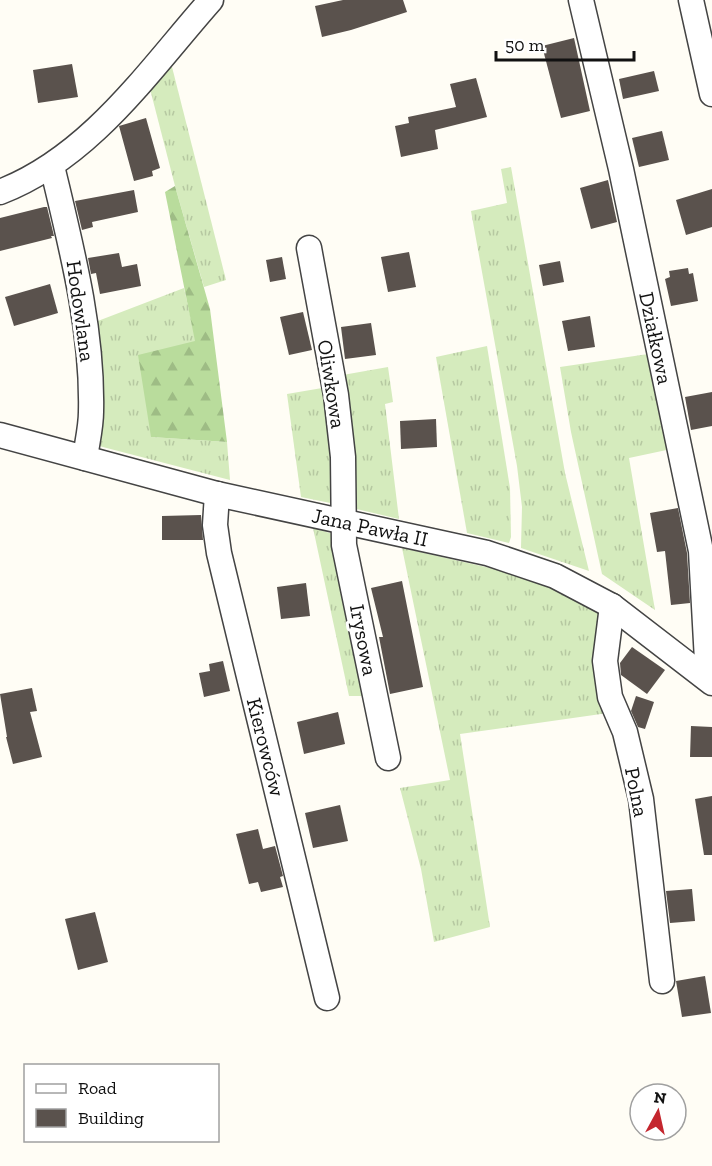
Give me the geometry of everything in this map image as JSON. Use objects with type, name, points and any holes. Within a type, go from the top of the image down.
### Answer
[{"type":"street","points":[[0,192],[52,166],[100,125],[143,81],[211,0]]},
{"type":"street","name":"Działkowa","points":[[581,0],[621,170],[701,550],[710,681]]},
{"type":"street","points":[[691,0],[712,94]]},
{"type":"street","name":"Hodowlana","points":[[52,166],[76,266],[88,356],[91,413],[85,458]]},
{"type":"street","name":"Oliwkowa","points":[[309,248],[336,395],[343,457],[344,522]]},
{"type":"street","name":"Jana Pawła II","points":[[0,435],[217,494],[487,553],[555,576],[612,606],[710,681]]},
{"type":"street","name":"Kierowców","points":[[217,494],[215,525],[219,553],[327,998]]},
{"type":"street","name":"Irysowa","points":[[344,522],[344,545],[388,758]]},
{"type":"street","name":"Polna","points":[[612,606],[605,660],[610,697],[625,732],[641,799],[662,981]]},
{"type":"green space","points":[[171,63],[226,280],[204,287],[149,85]]},
{"type":"green space","points":[[511,167],[565,473],[589,571],[521,548],[522,507],[517,466],[471,211],[507,203],[501,169]]},
{"type":"green space","points":[[175,186],[210,309],[227,442],[151,437],[138,355],[195,341],[165,192]]},
{"type":"green space","points":[[184,288],[196,341],[151,437],[227,442],[230,480],[99,446],[90,324]]},
{"type":"green space","points":[[487,346],[510,488],[511,537],[509,543],[467,533],[436,357]]},
{"type":"green space","points":[[655,353],[676,448],[629,458],[655,610],[602,574],[571,432],[560,367]]},
{"type":"green space","points":[[388,367],[393,402],[385,404],[399,519],[348,507],[337,376]]},
{"type":"green space","points":[[328,387],[340,505],[301,497],[287,394]]},
{"type":"green space","points":[[313,528],[333,534],[370,696],[349,696]]},
{"type":"green space","points":[[402,548],[534,578],[608,612],[608,713],[460,734],[490,927],[434,942],[421,869],[400,788],[450,780]]},
{"type":"building","points":[[343,0],[403,0],[407,12],[322,37],[315,6]]},
{"type":"building","points":[[574,38],[590,111],[561,118],[542,46]]},
{"type":"building","points":[[72,64],[78,97],[38,103],[33,70]]},
{"type":"building","points":[[654,71],[659,91],[623,99],[619,79]]},
{"type":"building","points":[[476,78],[487,117],[435,130],[438,149],[401,157],[395,126],[409,123],[408,117],[456,107],[450,84]]},
{"type":"building","points":[[146,118],[160,168],[152,171],[153,176],[134,181],[119,126]]},
{"type":"building","points":[[662,131],[669,160],[639,167],[632,138]]},
{"type":"building","points":[[608,180],[617,222],[591,229],[580,188]]},
{"type":"building","points":[[712,189],[712,227],[686,235],[676,200]]},
{"type":"building","points":[[134,190],[138,212],[92,222],[93,227],[82,230],[75,201]]},
{"type":"building","points":[[47,207],[54,236],[51,236],[52,238],[0,251],[0,218]]},
{"type":"building","points":[[409,252],[416,287],[388,292],[381,257]]},
{"type":"building","points":[[119,253],[122,267],[137,264],[141,286],[100,294],[96,273],[91,274],[88,258]]},
{"type":"building","points":[[282,257],[286,279],[270,282],[266,260]]},
{"type":"building","points":[[560,261],[564,282],[543,286],[539,265]]},
{"type":"building","points":[[688,268],[689,274],[693,273],[698,301],[671,306],[665,279],[670,277],[669,271]]},
{"type":"building","points":[[50,284],[58,313],[14,326],[5,297]]},
{"type":"building","points":[[303,312],[312,350],[289,355],[280,317]]},
{"type":"building","points":[[590,316],[595,347],[568,351],[562,321]]},
{"type":"building","points":[[371,323],[376,355],[345,359],[341,327]]},
{"type":"building","points":[[712,392],[712,426],[691,430],[685,397]]},
{"type":"building","points":[[436,419],[437,447],[401,449],[400,421]]},
{"type":"building","points":[[678,508],[687,553],[690,603],[671,605],[665,551],[657,552],[650,513]]},
{"type":"building","points":[[201,515],[203,540],[162,540],[162,516]]},
{"type":"building","points":[[402,581],[423,687],[390,694],[379,637],[383,637],[371,588]]},
{"type":"building","points":[[306,583],[310,616],[281,619],[277,587]]},
{"type":"building","points":[[632,647],[665,670],[647,694],[621,675],[620,663]]},
{"type":"building","points":[[223,661],[230,691],[204,697],[199,673],[210,671],[209,664]]},
{"type":"building","points":[[32,688],[37,711],[30,712],[42,757],[13,764],[6,737],[0,694]]},
{"type":"building","points":[[636,696],[654,702],[645,729],[638,727],[631,711]]},
{"type":"building","points":[[338,712],[345,744],[304,754],[297,722]]},
{"type":"building","points":[[691,726],[712,727],[712,757],[690,757]]},
{"type":"building","points":[[712,796],[712,855],[704,855],[695,799]]},
{"type":"building","points":[[340,805],[348,841],[313,848],[305,813]]},
{"type":"building","points":[[258,829],[263,849],[275,846],[283,876],[280,877],[283,887],[261,892],[258,882],[249,884],[236,834]]},
{"type":"building","points":[[692,889],[695,921],[670,923],[666,891]]},
{"type":"building","points":[[95,912],[108,962],[78,970],[65,919]]},
{"type":"building","points":[[705,976],[711,1013],[682,1017],[676,981]]}]
